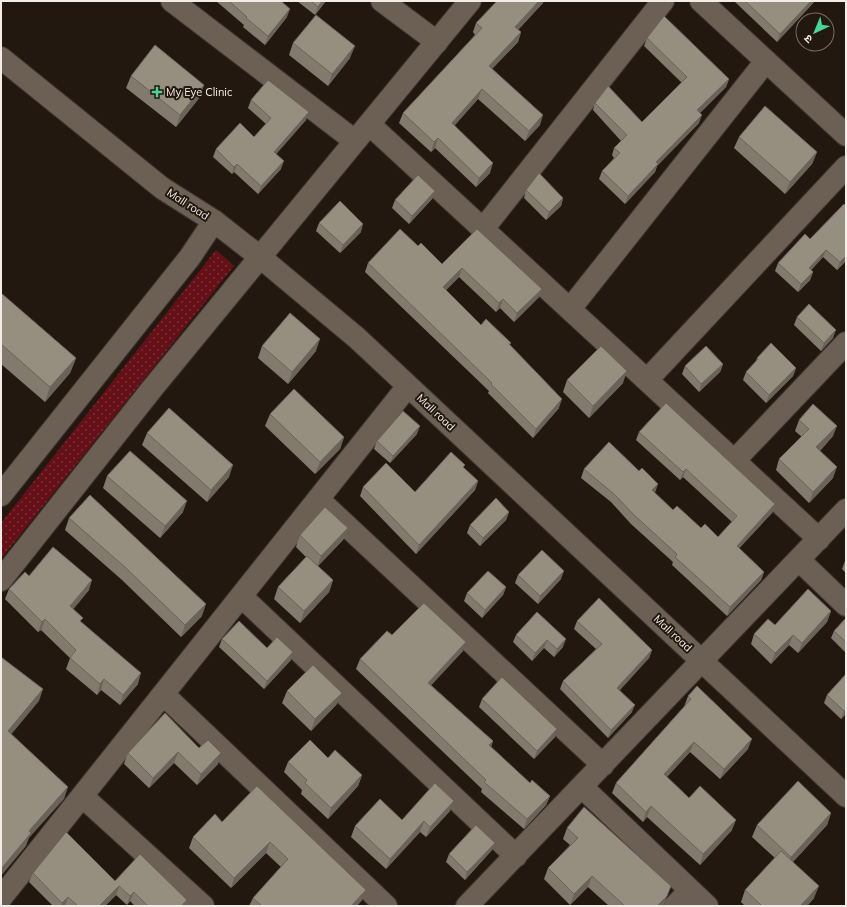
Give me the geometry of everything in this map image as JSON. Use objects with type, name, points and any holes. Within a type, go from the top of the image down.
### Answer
[{"type":"street","points":[[172,1],[355,141]]},
{"type":"street","points":[[382,1],[437,42]]},
{"type":"street","points":[[1,580],[151,390],[470,1]]},
{"type":"street","points":[[483,229],[663,1]]},
{"type":"street","points":[[701,1],[846,135]]},
{"type":"street","name":"Mall road","points":[[1,58],[162,188],[214,221],[260,257],[351,334],[846,796]]},
{"type":"street","points":[[570,309],[766,61]]},
{"type":"street","points":[[369,124],[819,539]]},
{"type":"street","points":[[647,380],[846,167]]},
{"type":"street","points":[[1,496],[185,263],[214,221]]},
{"type":"street","points":[[734,461],[846,343]]},
{"type":"street","points":[[7,899],[82,796],[408,386]]},
{"type":"street","points":[[318,499],[604,765]]},
{"type":"street","points":[[467,906],[604,765],[846,510]]},
{"type":"street","points":[[798,560],[846,605]]},
{"type":"street","points":[[241,596],[516,856]]},
{"type":"street","points":[[163,694],[386,906]]},
{"type":"street","points":[[582,787],[707,906]]},
{"type":"street","points":[[82,796],[203,906]]},
{"type":"street","points":[[675,906],[690,890]]},
{"type":"shaded area","points":[[216,250],[234,266],[1,559],[1,523]]},
{"type":"building","points":[[229,1],[281,1],[290,9],[268,36],[246,18],[247,17]]},
{"type":"building","points":[[311,1],[322,1],[318,7]]},
{"type":"building","points":[[497,1],[539,1],[515,27],[521,32],[489,66],[543,115],[529,131],[482,89],[452,123],[493,163],[479,178],[438,138],[434,142],[403,113],[482,28],[476,23]]},
{"type":"building","points":[[745,1],[811,1],[801,12],[795,12],[795,18],[780,34]]},
{"type":"building","points":[[316,15],[355,46],[332,74],[293,43]]},
{"type":"building","points":[[664,16],[729,79],[697,110],[702,115],[656,162],[658,164],[628,196],[602,171],[620,153],[614,148],[627,135],[595,103],[608,86],[642,122],[687,77],[647,38]]},
{"type":"building","points":[[155,45],[204,85],[180,115],[131,76]]},
{"type":"building","points":[[268,80],[309,112],[274,152],[284,161],[261,186],[237,164],[234,167],[216,149],[240,123],[254,137],[271,118],[251,100]]},
{"type":"building","points":[[765,106],[817,152],[790,182],[739,137]]},
{"type":"building","points":[[539,173],[563,198],[549,212],[526,190]]},
{"type":"building","points":[[418,175],[435,191],[412,216],[395,200]]},
{"type":"building","points":[[340,201],[363,224],[343,245],[319,223]]},
{"type":"building","points":[[844,204],[846,206],[846,256],[840,262],[826,250],[809,268],[813,272],[801,284],[778,263],[805,234],[810,239]]},
{"type":"building","points":[[400,229],[418,246],[421,243],[442,264],[477,229],[542,289],[517,313],[503,299],[499,303],[462,268],[443,287],[481,325],[486,319],[511,343],[509,344],[562,399],[536,429],[491,384],[492,383],[368,263]]},
{"type":"building","points":[[1,293],[76,358],[50,387],[1,344]]},
{"type":"building","points":[[809,304],[836,330],[824,343],[797,317]]},
{"type":"building","points":[[290,313],[320,339],[292,372],[262,346]]},
{"type":"building","points":[[771,343],[796,368],[769,395],[746,372]]},
{"type":"building","points":[[601,346],[627,371],[593,406],[567,380]]},
{"type":"building","points":[[706,346],[723,364],[701,384],[685,366]]},
{"type":"building","points":[[294,389],[344,437],[320,462],[270,414]]},
{"type":"building","points":[[666,403],[775,504],[737,546],[764,572],[730,607],[675,557],[677,554],[634,515],[614,494],[584,469],[609,442],[639,471],[642,468],[658,484],[652,490],[673,510],[677,506],[701,528],[705,524],[718,537],[737,516],[686,469],[683,472],[639,432]]},
{"type":"building","points":[[813,404],[837,426],[816,447],[837,467],[813,492],[779,459],[809,429],[799,420]]},
{"type":"building","points":[[169,408],[233,465],[211,490],[147,433]]},
{"type":"building","points":[[403,411],[420,426],[393,456],[377,441]]},
{"type":"building","points":[[130,451],[187,501],[165,526],[107,476]]},
{"type":"building","points":[[451,452],[465,465],[463,467],[478,481],[419,545],[363,487],[386,463],[415,492]]},
{"type":"building","points":[[90,495],[206,604],[185,625],[126,568],[69,518]]},
{"type":"building","points":[[496,498],[509,512],[483,538],[470,525]]},
{"type":"building","points":[[325,507],[348,528],[321,556],[300,535]]},
{"type":"building","points":[[53,547],[92,580],[70,606],[83,618],[80,621],[141,673],[123,695],[104,679],[100,684],[70,658],[76,650],[45,619],[42,622],[9,589],[25,572],[29,576]]},
{"type":"building","points":[[542,550],[564,571],[540,596],[518,575]]},
{"type":"building","points":[[307,556],[333,580],[304,611],[278,587]]},
{"type":"building","points":[[488,571],[506,587],[485,610],[467,593]]},
{"type":"building","points":[[808,589],[831,611],[802,643],[793,635],[775,653],[754,634],[768,619],[775,625]]},
{"type":"building","points":[[599,598],[652,650],[617,688],[635,705],[611,730],[563,681],[602,644],[577,621]]},
{"type":"building","points":[[424,603],[466,642],[428,683],[493,741],[489,745],[530,783],[532,780],[550,796],[527,819],[484,782],[486,780],[360,659],[387,631],[392,635]]},
{"type":"building","points":[[537,612],[566,639],[557,649],[547,640],[535,653],[516,635]]},
{"type":"building","points":[[846,618],[846,642],[834,631]]},
{"type":"building","points":[[239,621],[267,648],[277,637],[293,652],[267,681],[222,639]]},
{"type":"building","points":[[1,657],[43,689],[8,731],[68,787],[29,831],[31,833],[1,869]]},
{"type":"building","points":[[313,665],[342,693],[315,719],[287,691]]},
{"type":"building","points":[[846,674],[846,709],[844,711],[827,695]]},
{"type":"building","points":[[502,677],[557,729],[537,751],[482,699]]},
{"type":"building","points":[[697,686],[752,739],[724,769],[694,742],[664,774],[689,798],[700,786],[736,820],[703,854],[651,806],[646,812],[616,783],[691,699],[688,696]]},
{"type":"building","points":[[165,713],[199,748],[208,740],[221,753],[201,774],[178,752],[153,778],[128,753]]},
{"type":"building","points":[[310,740],[328,758],[335,750],[362,775],[331,808],[305,783],[307,780],[288,762]]},
{"type":"building","points":[[798,781],[831,813],[791,857],[757,825]]},
{"type":"building","points":[[435,783],[454,801],[430,827],[424,821],[390,859],[355,826],[380,799],[402,820]]},
{"type":"building","points":[[257,786],[366,890],[351,906],[262,906],[253,898],[288,859],[270,842],[234,878],[193,837],[215,814],[222,822]]},
{"type":"building","points":[[584,807],[671,886],[667,896],[657,906],[625,906],[592,876],[574,894],[548,868],[578,838],[567,828]]},
{"type":"building","points":[[476,825],[495,843],[467,872],[449,854]]},
{"type":"building","points":[[66,832],[115,881],[140,854],[187,900],[181,906],[148,906],[134,892],[130,896],[119,886],[99,906],[78,906],[68,897],[62,903],[33,873]]},
{"type":"building","points":[[781,851],[819,886],[800,906],[762,906],[745,890]]},
{"type":"place","name":"My Eye Clinic","points":[[157,92]]}]
